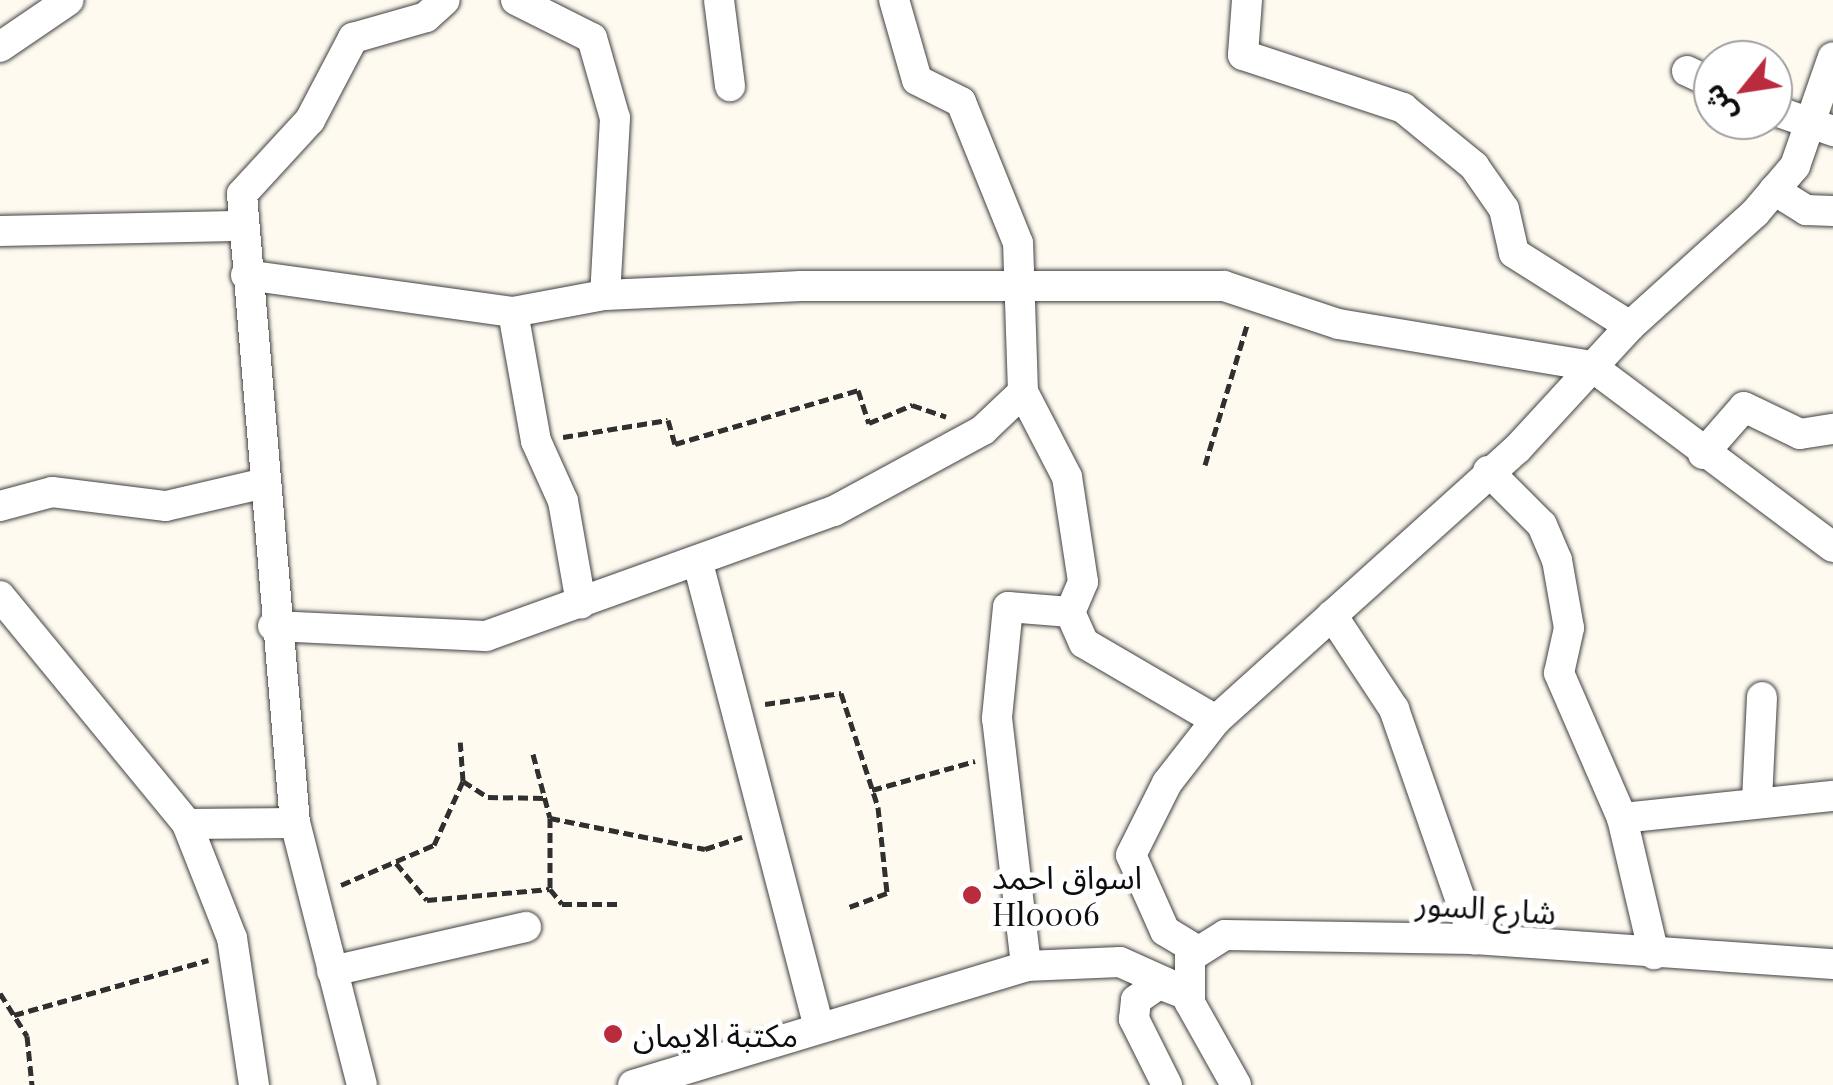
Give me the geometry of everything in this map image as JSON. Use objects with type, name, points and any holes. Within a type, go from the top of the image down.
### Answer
[{"type":"street","points":[[0,47],[69,0]]},
{"type":"street","points":[[362,1085],[295,822],[272,626],[242,194],[310,120],[353,38],[426,17],[445,0]]},
{"type":"street","points":[[516,0],[592,38],[615,118],[605,295]]},
{"type":"street","points":[[720,0],[730,86]]},
{"type":"street","points":[[894,0],[917,80],[960,102],[1018,243],[1023,392],[1067,477],[1084,582],[1070,612],[1084,643],[1216,720]]},
{"type":"street","points":[[1247,0],[1242,55],[1403,108],[1474,166],[1504,209],[1514,253],[1630,326]]},
{"type":"street","points":[[1184,995],[1196,949],[1165,930],[1131,855],[1167,783],[1216,720],[1488,471],[1630,326],[1774,190],[1821,128],[1833,56]]},
{"type":"street","points":[[1793,118],[1821,128]]},
{"type":"street","points":[[1774,190],[1806,210],[1833,211]]},
{"type":"street","points":[[0,231],[243,226]]},
{"type":"street","points":[[246,275],[513,312],[605,295],[1224,286],[1338,324],[1591,366],[1703,454],[1833,547]]},
{"type":"street","points":[[513,312],[536,441],[562,501],[581,603]]},
{"type":"street","points":[[272,626],[486,636],[698,563],[834,510],[983,430],[1023,392]]},
{"type":"street","points":[[1703,454],[1744,407],[1800,434],[1833,429]]},
{"type":"street","points":[[1488,471],[1542,526],[1558,560],[1569,628],[1559,673],[1622,818],[1654,954]]},
{"type":"street","points":[[0,506],[52,492],[166,506],[261,484]]},
{"type":"street","points":[[698,563],[819,1026]]},
{"type":"street","points":[[0,596],[187,824],[235,954],[254,1085]]},
{"type":"street","points":[[1026,966],[997,718],[1008,607],[1070,612]]},
{"type":"street","points":[[1332,615],[1394,709],[1474,939]]},
{"type":"street","points":[[1757,800],[1762,697]]},
{"type":"street","points":[[1622,818],[1757,800],[1833,796]]},
{"type":"street","points":[[187,824],[295,822]]},
{"type":"street","points":[[332,971],[526,927]]},
{"type":"street","name":"شارع السور","points":[[1196,949],[1225,935],[1280,932],[1474,939],[1833,964]]},
{"type":"street","points":[[634,1085],[1026,966],[1120,962],[1184,995],[1236,1085]]},
{"type":"street","points":[[1167,1085],[1134,1009],[1149,986],[1184,995]]},
{"type":"path","points":[[1205,465],[1254,296]]},
{"type":"path","points":[[536,441],[668,420],[676,444],[858,390],[869,423],[912,405],[983,430]]},
{"type":"path","points":[[737,708],[840,693],[872,790],[888,893],[849,907]]},
{"type":"path","points":[[312,894],[434,845],[463,782],[460,742]]},
{"type":"path","points":[[533,754],[550,818],[550,889],[562,904],[618,904]]},
{"type":"path","points":[[872,790],[962,762],[1004,760]]},
{"type":"path","points":[[463,782],[488,796],[545,798]]},
{"type":"path","points":[[550,818],[705,849],[768,829]]},
{"type":"path","points":[[395,862],[427,900],[550,889]]},
{"type":"path","points":[[14,1015],[235,954]]},
{"type":"path","points":[[0,993],[14,1015],[32,1085]]},
{"type":"place","name":"اسواق احمد Hl0006","points":[[972,895]]},
{"type":"place","name":"مكتبة الايمان","points":[[613,1034]]}]
